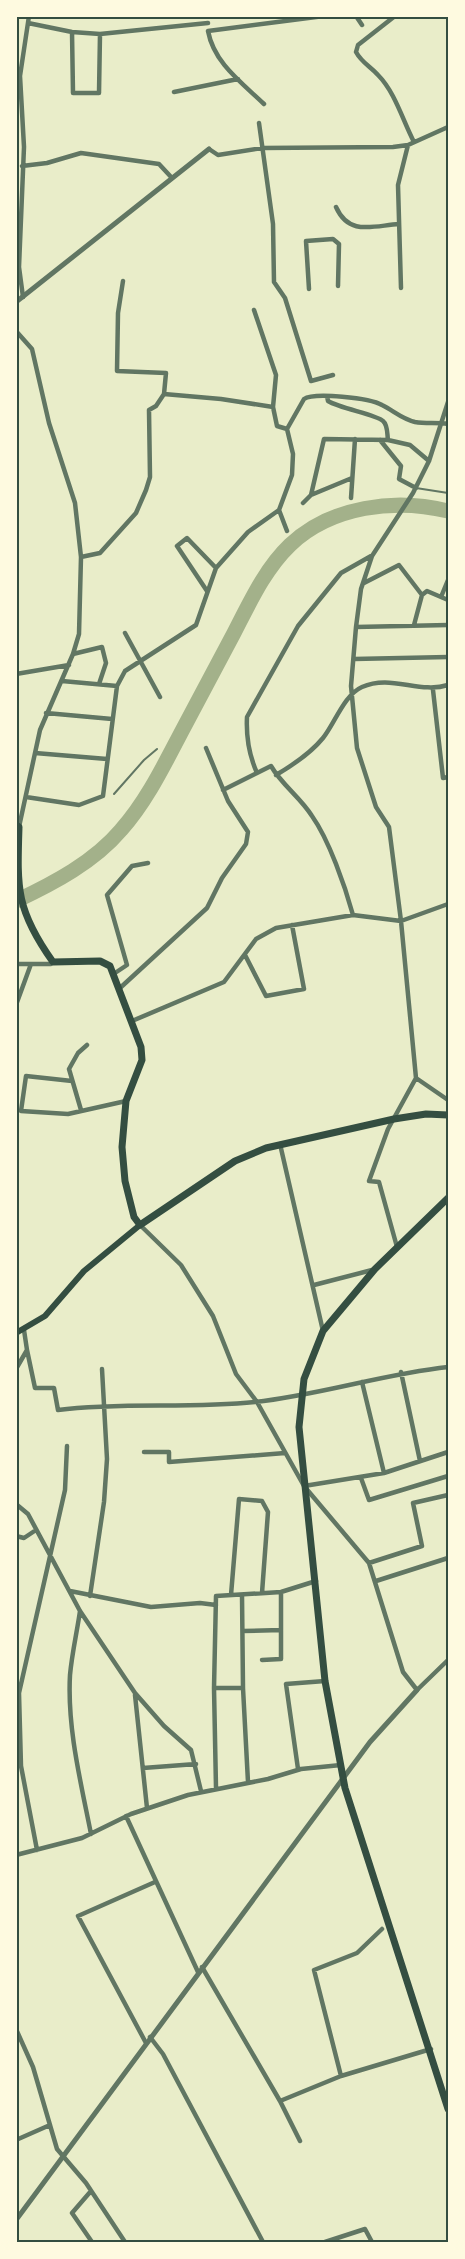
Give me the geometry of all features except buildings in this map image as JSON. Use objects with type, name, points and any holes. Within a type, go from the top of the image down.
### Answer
[{"type":"main road","points":[[18,826],[17,871],[23,910],[53,962],[100,961],[111,966],[139,1035],[142,1060],[126,1101],[122,1147],[124,1181],[134,1217],[140,1226]]},
{"type":"main road","points":[[16,1333],[45,1316],[84,1272],[140,1226],[235,1161],[279,1143],[426,1113],[448,1114]]},
{"type":"main road","points":[[448,1198],[375,1269],[323,1331],[309,1363],[300,1394],[300,1451],[316,1581],[325,1682],[343,1779],[447,2097],[448,2109]]},
{"type":"street","points":[[23,297],[19,267],[20,76],[29,16]]},
{"type":"street","points":[[208,31],[324,16]]},
{"type":"street","points":[[356,16],[362,25]]},
{"type":"street","points":[[395,16],[358,45],[356,52],[363,64],[378,75],[388,89],[414,142]]},
{"type":"street","points":[[27,24],[72,32],[100,34],[208,20],[211,48],[264,104]]},
{"type":"street","points":[[72,32],[72,93],[99,93],[100,34]]},
{"type":"street","points":[[174,93],[238,79]]},
{"type":"street","points":[[259,123],[273,224],[274,282],[285,298],[311,381],[333,375]]},
{"type":"street","points":[[16,302],[209,149],[218,155],[262,148],[408,145],[448,127]]},
{"type":"street","points":[[401,288],[398,185],[408,145]]},
{"type":"street","points":[[20,169],[81,153],[159,164],[172,178]]},
{"type":"street","points":[[336,207],[341,218],[355,227],[399,224]]},
{"type":"street","points":[[309,289],[306,241],[333,239],[339,244],[338,286]]},
{"type":"street","points":[[81,557],[100,553],[136,513],[150,477],[149,410],[156,406],[164,394],[166,373],[117,371],[118,313],[123,281]]},
{"type":"street","points":[[254,310],[276,375],[273,407],[277,426],[287,429]]},
{"type":"street","points":[[16,332],[32,349],[49,423],[75,503],[81,557],[79,634],[69,665],[46,713],[18,826]]},
{"type":"street","points":[[164,394],[273,407]]},
{"type":"street","points":[[26,797],[79,805],[90,803],[103,796],[117,686],[124,671],[196,625],[216,568],[249,532],[279,510],[292,475],[293,454],[287,429],[304,399],[309,395],[362,398],[381,404],[396,415],[417,422],[446,424]]},
{"type":"street","points":[[327,396],[328,401],[341,408],[381,420],[386,425],[388,440]]},
{"type":"street","points":[[397,1247],[379,1182],[369,1181],[394,1119],[416,1078],[390,827],[376,807],[357,748],[351,696],[356,627],[364,583],[372,556],[414,491],[429,461],[446,424],[448,402]]},
{"type":"street","points":[[311,495],[324,439],[388,440],[410,445],[429,461]]},
{"type":"street","points":[[351,498],[354,439]]},
{"type":"street","points":[[380,440],[401,466],[399,480],[414,491]]},
{"type":"street","points":[[303,502],[311,495],[352,478]]},
{"type":"street","points":[[279,510],[287,531]]},
{"type":"street","points":[[207,591],[177,546],[188,538],[216,568]]},
{"type":"street","points":[[256,773],[250,756],[248,717],[298,626],[341,573],[372,556]]},
{"type":"street","points":[[364,583],[399,565],[422,595]]},
{"type":"street","points":[[441,597],[448,580]]},
{"type":"street","points":[[414,625],[422,595],[428,591],[448,600]]},
{"type":"street","points":[[356,627],[448,625]]},
{"type":"street","points":[[124,633],[160,697]]},
{"type":"street","points":[[73,654],[102,647],[106,663],[99,684]]},
{"type":"street","points":[[354,659],[448,657]]},
{"type":"street","points":[[16,674],[69,665]]},
{"type":"street","points":[[62,681],[117,686]]},
{"type":"street","points":[[276,776],[301,760],[323,738],[351,696],[361,687],[383,681],[433,690],[448,685]]},
{"type":"street","points":[[433,690],[444,778],[448,777]]},
{"type":"street","points":[[46,713],[112,719]]},
{"type":"street","points":[[120,988],[207,908],[222,878],[246,843],[248,832],[223,790],[206,748]]},
{"type":"street","points":[[35,753],[107,759]]},
{"type":"street","points":[[223,790],[271,766],[276,776],[312,816],[343,879],[353,915]]},
{"type":"street","points":[[115,973],[127,965],[107,895],[132,866],[148,863]]},
{"type":"street","points":[[132,1021],[224,982],[256,939],[276,928],[353,915],[401,921],[448,904]]},
{"type":"street","points":[[245,955],[266,996],[303,989],[292,926]]},
{"type":"street","points":[[16,964],[51,964],[53,962]]},
{"type":"street","points":[[16,1005],[31,964]]},
{"type":"street","points":[[81,1110],[69,1069],[78,1053],[87,1044]]},
{"type":"street","points":[[72,1081],[26,1076],[21,1110],[68,1114],[126,1101]]},
{"type":"street","points":[[416,1078],[448,1100]]},
{"type":"street","points":[[279,1143],[323,1331]]},
{"type":"street","points":[[140,1226],[181,1265],[213,1316],[236,1374],[257,1402],[304,1486],[369,1563],[403,1672],[417,1690]]},
{"type":"street","points":[[314,1285],[375,1269]]},
{"type":"street","points":[[24,1330],[35,1388],[54,1388],[58,1410],[105,1405],[214,1405],[257,1402],[362,1382],[400,1372],[448,1367]]},
{"type":"street","points":[[16,1369],[27,1350]]},
{"type":"street","points":[[90,1596],[104,1502],[107,1459],[102,1369]]},
{"type":"street","points":[[400,1372],[420,1461]]},
{"type":"street","points":[[362,1382],[384,1473]]},
{"type":"street","points":[[38,1850],[21,1766],[20,1694],[66,1490],[67,1446]]},
{"type":"street","points":[[144,1452],[169,1452],[169,1462],[285,1453]]},
{"type":"street","points":[[304,1486],[384,1473],[448,1452]]},
{"type":"street","points":[[361,1478],[369,1500],[448,1476]]},
{"type":"street","points":[[369,1563],[422,1546],[413,1503],[448,1495]]},
{"type":"street","points":[[231,1595],[239,1499],[261,1501],[268,1512],[262,1593]]},
{"type":"street","points":[[16,1504],[28,1514],[80,1611],[135,1693],[164,1726],[191,1750],[201,1791]]},
{"type":"street","points":[[16,1536],[24,1538],[36,1530]]},
{"type":"street","points":[[376,1581],[448,1558]]},
{"type":"street","points":[[216,1788],[214,1688],[216,1596],[281,1592],[316,1581]]},
{"type":"street","points":[[70,1591],[151,1606],[200,1603],[216,1605]]},
{"type":"street","points":[[262,1660],[281,1659],[281,1592]]},
{"type":"street","points":[[242,1594],[243,1688],[248,1782]]},
{"type":"street","points":[[80,1611],[70,1677],[72,1717],[78,1772],[92,1834]]},
{"type":"street","points":[[243,1631],[281,1630]]},
{"type":"street","points":[[16,2220],[384,1724],[448,1660]]},
{"type":"street","points":[[298,1769],[286,1684],[325,1682]]},
{"type":"street","points":[[214,1688],[243,1688]]},
{"type":"street","points":[[135,1693],[147,1808]]},
{"type":"street","points":[[142,1768],[196,1764]]},
{"type":"street","points":[[16,1855],[92,1834],[126,1816],[201,1791],[298,1769],[341,1764]]},
{"type":"street","points":[[126,1816],[155,1882],[200,1970],[280,2101],[300,2141]]},
{"type":"street","points":[[155,1882],[78,1916],[148,2040],[163,2054],[263,2242]]},
{"type":"street","points":[[341,2076],[314,1970],[357,1953],[382,1929]]},
{"type":"street","points":[[16,2029],[33,2067],[57,2149],[92,2191],[125,2242]]},
{"type":"street","points":[[280,2101],[341,2076],[431,2049]]},
{"type":"street","points":[[16,2140],[50,2125]]},
{"type":"street","points":[[92,2191],[72,2213],[92,2242]]},
{"type":"street","points":[[325,2242],[365,2229],[372,2242]]},
{"type":"lane","points":[[414,491],[448,493]]},
{"type":"lane","points":[[114,794],[144,760],[158,749]]},
{"type":"waterway","points":[[16,901],[86,862],[110,842],[130,819],[162,768],[259,586],[290,545],[325,521],[365,508],[407,505],[448,511]]}]
